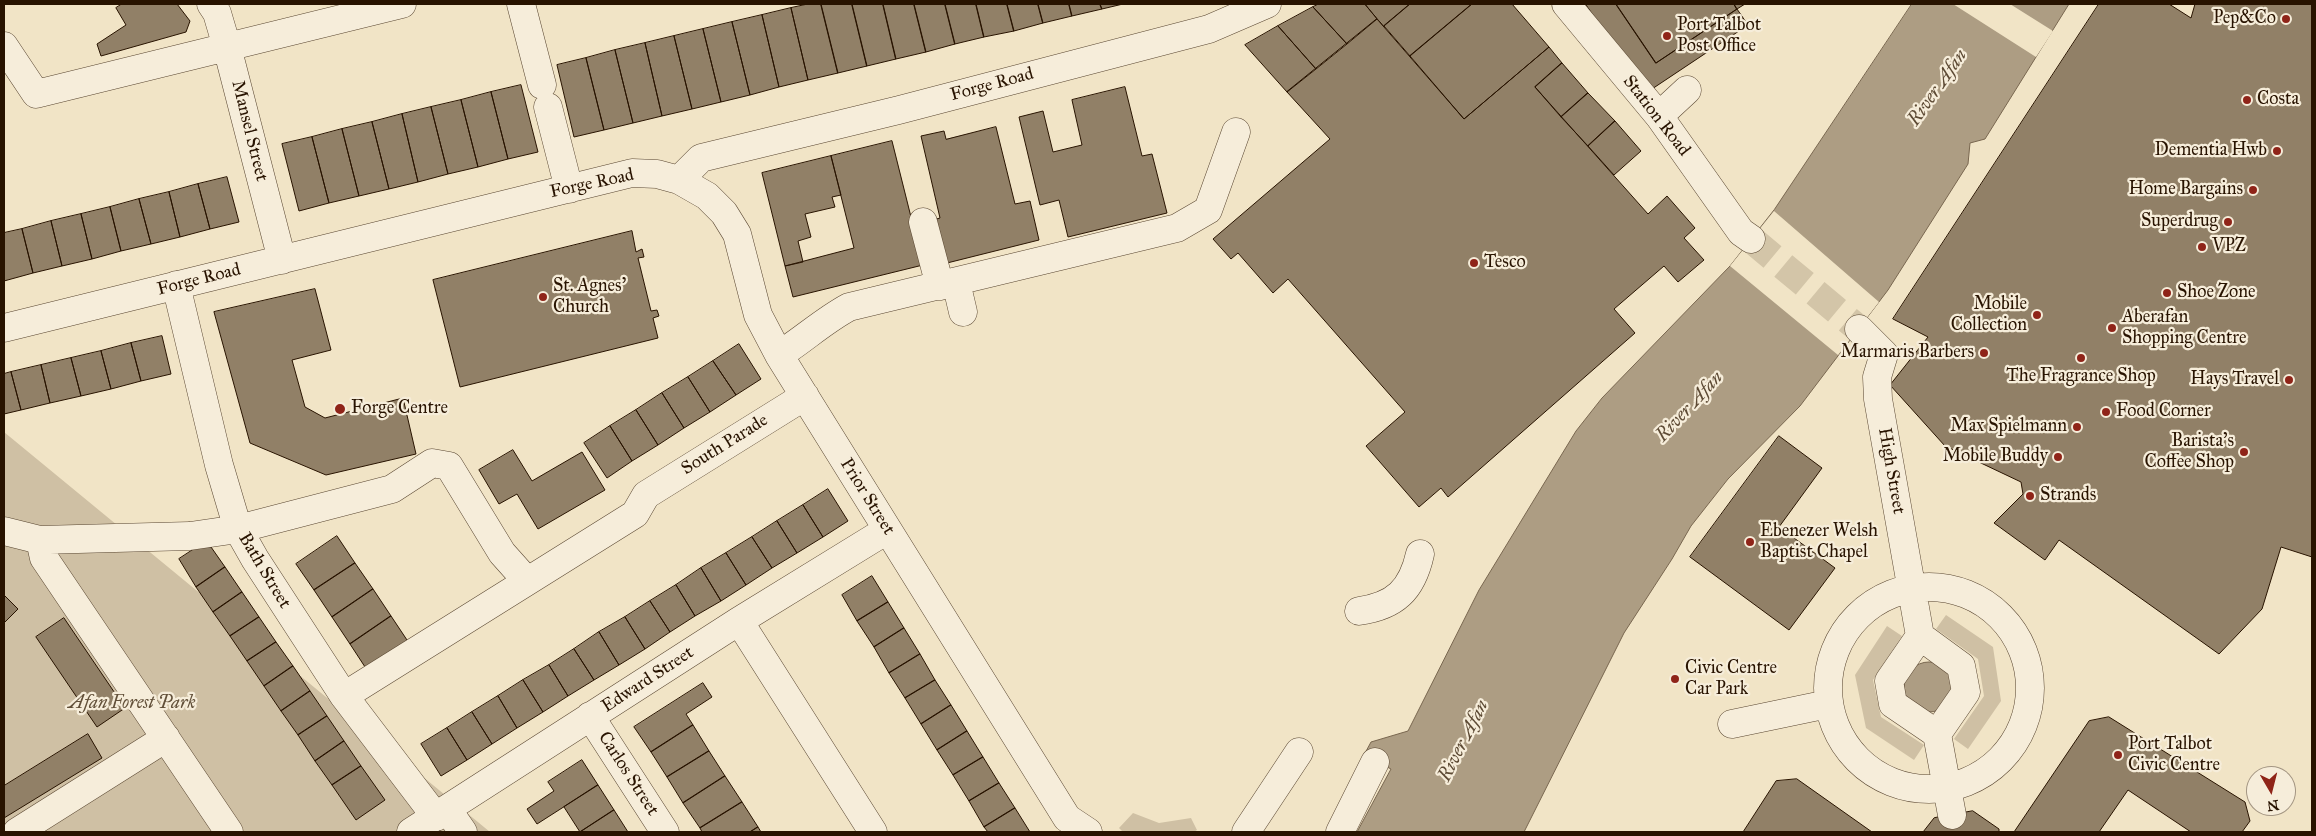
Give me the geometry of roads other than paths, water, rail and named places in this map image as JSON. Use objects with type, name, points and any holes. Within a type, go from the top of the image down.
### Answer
[{"type":"street","name":"Mansel Street","points":[[211,4],[217,13],[227,47],[282,260]]},
{"type":"street","points":[[4,46],[36,94],[402,4]]},
{"type":"street","points":[[521,4],[569,189]]},
{"type":"street","name":"Station Road","points":[[1566,4],[1659,116],[1746,236]]},
{"type":"street","name":"Forge Road","points":[[4,328],[632,173],[657,174],[679,180],[702,158],[899,110],[1209,29],[1259,6]]},
{"type":"street","points":[[1659,116],[1686,90]]},
{"type":"street","points":[[779,355],[798,343],[826,320],[849,308],[1177,228],[1208,210],[1236,132]]},
{"type":"street","name":"Prior Street","points":[[679,180],[707,196],[724,214],[737,234],[758,315],[779,355],[1073,827]]},
{"type":"street","points":[[924,222],[948,284],[963,312]]},
{"type":"street","name":"Bath Street","points":[[176,285],[219,464],[238,529],[255,560],[344,696],[442,813],[463,832]]},
{"type":"street","name":"High Street","points":[[1859,329],[1884,354],[1877,377],[1878,399],[1920,636]]},
{"type":"street","name":"South Parade","points":[[527,581],[636,514],[646,495],[805,396]]},
{"type":"street","points":[[4,531],[40,540],[190,536],[238,529],[392,489],[432,463],[449,466],[502,553],[527,581],[344,696]]},
{"type":"street","name":"Edward Street","points":[[411,832],[590,716],[887,530]]},
{"type":"street","points":[[40,540],[44,558],[229,832]]},
{"type":"street","points":[[1359,611],[1377,608],[1393,600],[1407,588],[1416,572],[1420,554]]},
{"type":"street","points":[[1944,587],[1975,597],[2000,616],[2019,642],[2030,672],[2030,704],[2020,734],[2001,760],[1975,779],[1947,789],[1918,790],[1892,783],[1868,770],[1849,752],[1836,730],[1828,704],[1828,672],[1838,642],[1856,616],[1882,597],[1912,588],[1944,587]]},
{"type":"street","points":[[740,621],[873,832]]},
{"type":"street","points":[[1937,734],[1893,704],[1889,681],[1920,636],[1962,666],[1966,692],[1937,734],[1952,815]]},
{"type":"street","points":[[1732,724],[1828,704]]},
{"type":"street","name":"Carlos Street","points":[[590,716],[665,832]]},
{"type":"street","points":[[17,832],[166,738]]},
{"type":"street","points":[[1246,832],[1299,752]]},
{"type":"street","points":[[1340,832],[1375,762]]},
{"type":"water","name":"River Afan","points":[[1912,4],[2069,4],[1985,139],[1970,143],[1968,164],[1888,290],[1800,406],[1728,479],[1691,526],[1624,633],[1524,832],[1357,832],[1391,769],[1364,755],[1371,742],[1408,731],[1479,590],[1576,431],[1602,398],[1730,266],[1774,210]]},
{"type":"water","points":[[1929,662],[1939,664],[1947,669],[1952,677],[1954,687],[1952,697],[1947,705],[1939,710],[1929,712],[1919,710],[1911,705],[1906,697],[1904,687],[1906,677],[1911,669],[1919,664]]},
{"type":"tunnel","points":[[1751,239],[1859,329]]},
{"type":"place","name":"Pep&Co","points":[[2286,19]]},
{"type":"place","name":"Port Talbot Post Office","points":[[1667,36]]},
{"type":"place","name":"Costa","points":[[2247,100]]},
{"type":"place","name":"Dementia Hwb","points":[[2277,151]]},
{"type":"place","name":"Home Bargains","points":[[2253,190]]},
{"type":"place","name":"Superdrug","points":[[2228,222]]},
{"type":"place","name":"VPZ","points":[[2202,247]]},
{"type":"place","name":"Tesco","points":[[1474,263]]},
{"type":"place","name":"Shoe Zone","points":[[2167,293]]},
{"type":"place","name":"St. Agnes' Church","points":[[543,297]]},
{"type":"place","name":"Mobile Collection","points":[[2037,315]]},
{"type":"place","name":"Aberafan Shopping Centre","points":[[2112,328]]},
{"type":"place","name":"Marmaris Barbers","points":[[1984,353]]},
{"type":"place","name":"The Fragrance Shop","points":[[2081,358]]},
{"type":"place","name":"Hays Travel","points":[[2289,380]]},
{"type":"place","name":"Forge Centre","points":[[340,409]]},
{"type":"place","name":"Food Corner","points":[[2106,412]]},
{"type":"place","name":"Max Spielmann","points":[[2077,427]]},
{"type":"place","name":"Barista's Coffee Shop","points":[[2244,452]]},
{"type":"place","name":"Mobile Buddy","points":[[2058,457]]},
{"type":"place","name":"Strands","points":[[2030,496]]},
{"type":"place","name":"Ebenezer Welsh Baptist Chapel","points":[[1750,542]]},
{"type":"place","name":"Civic Centre Car Park","points":[[1675,679]]},
{"type":"place","name":"Port Talbot Civic Centre","points":[[2118,755]]},
{"type":"park label","name":"Afan Forest Park","points":[[132,704]]}]
